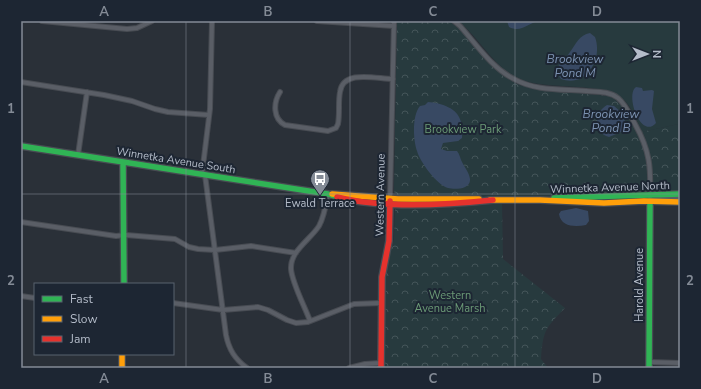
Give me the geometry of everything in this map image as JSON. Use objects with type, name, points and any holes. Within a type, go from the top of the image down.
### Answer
[{"type":"street","points":[[42,21],[127,29],[137,28],[152,21]]},
{"type":"street","points":[[212,21],[209,115],[204,175],[226,335],[230,349],[235,357],[247,368]]},
{"type":"street","points":[[317,21],[394,26]]},
{"type":"street","name":"Western Avenue","points":[[381,366],[382,268],[389,241],[394,21]]},
{"type":"street","points":[[454,21],[496,66],[514,80],[526,85],[539,87],[610,94],[621,101],[628,110],[647,150],[650,174],[650,202]]},
{"type":"street","points":[[280,92],[276,101],[275,111],[276,117],[280,122],[285,125],[328,131],[336,128],[338,124],[340,91],[346,80],[355,77],[393,79]]},
{"type":"street","points":[[21,82],[87,92],[132,101],[168,112],[209,115]]},
{"type":"street","points":[[78,155],[87,92]]},
{"type":"street","name":"Winnetka Avenue South","points":[[21,146],[328,194],[342,198],[390,202]]},
{"type":"street","points":[[123,162],[123,283]]},
{"type":"street","points":[[310,321],[292,273],[291,264],[296,252],[318,227],[324,214],[328,194]]},
{"type":"street","name":"Winnetka Avenue North","points":[[540,200],[680,194]]},
{"type":"street","points":[[650,202],[654,199],[680,197]]},
{"type":"street","name":"Winnetka Avenue North","points":[[390,202],[435,205],[493,200],[680,202]]},
{"type":"street","name":"Harold Avenue","points":[[649,365],[650,202]]},
{"type":"street","points":[[21,222],[123,236],[175,239],[194,249],[215,250],[248,246],[296,252]]},
{"type":"street","points":[[21,296],[34,298]]},
{"type":"street","points":[[174,303],[223,310],[258,307],[293,323],[302,323],[354,304],[381,303]]},
{"type":"street","points":[[122,355],[122,368]]},
{"type":"street","points":[[649,365],[680,363]]},
{"type":"street","points":[[350,368],[366,364],[381,366]]},
{"type":"green space","name":"Brookview Park","points":[[397,21],[449,21],[461,30],[501,74],[517,84],[533,89],[609,96],[623,107],[637,133],[679,124],[680,115],[680,191],[499,198],[398,196],[394,192]]},
{"type":"green space","points":[[458,21],[680,21],[679,124],[642,132],[629,107],[624,100],[615,94],[589,88],[544,85],[517,78],[500,66],[473,35]]},
{"type":"green space","name":"Western Avenue Marsh","points":[[502,203],[503,259],[565,308],[550,325],[544,335],[541,359],[548,368],[384,368],[384,285],[387,264],[394,239],[395,209],[402,206]]},
{"type":"water","points":[[507,21],[538,21],[521,29],[513,29],[509,27]]},
{"type":"water","name":"Brookview Pond M","points":[[590,33],[595,37],[597,45],[595,62],[591,69],[578,79],[570,81],[561,79],[557,70],[558,67],[580,38]]},
{"type":"water","points":[[636,87],[642,88],[643,91],[654,91],[652,109],[656,123],[651,127],[646,126],[641,122],[634,109],[632,95]]},
{"type":"water","points":[[428,102],[448,107],[459,117],[462,126],[462,138],[458,141],[443,143],[441,149],[458,152],[470,179],[470,182],[465,187],[455,189],[444,186],[434,178],[425,167],[419,156],[415,141],[414,121],[417,110],[420,106],[425,105]]},
{"type":"water","name":"Brookview Pond B","points":[[607,105],[614,106],[620,111],[628,127],[626,130],[609,137],[600,131],[597,122],[600,112]]},
{"type":"water","points":[[576,208],[588,211],[589,221],[586,225],[569,225],[560,218],[559,214],[561,211]]},
{"type":"traffic: fast","points":[[21,146],[328,194],[337,197]]},
{"type":"traffic: fast","points":[[123,162],[124,283]]},
{"type":"traffic: fast","points":[[554,198],[680,194]]},
{"type":"traffic: fast","points":[[649,368],[650,202]]},
{"type":"traffic: slow","points":[[332,194],[398,199],[479,199]]},
{"type":"traffic: slow","points":[[490,200],[540,200],[604,203],[644,201],[680,202]]},
{"type":"traffic: slow","points":[[122,355],[122,368]]},
{"type":"traffic: jam","points":[[337,197],[355,201],[394,205],[493,200]]},
{"type":"traffic: jam","points":[[381,368],[382,277],[389,241],[390,201]]},
{"type":"place","name":"Ewald Terrace","points":[[320,196]]}]
